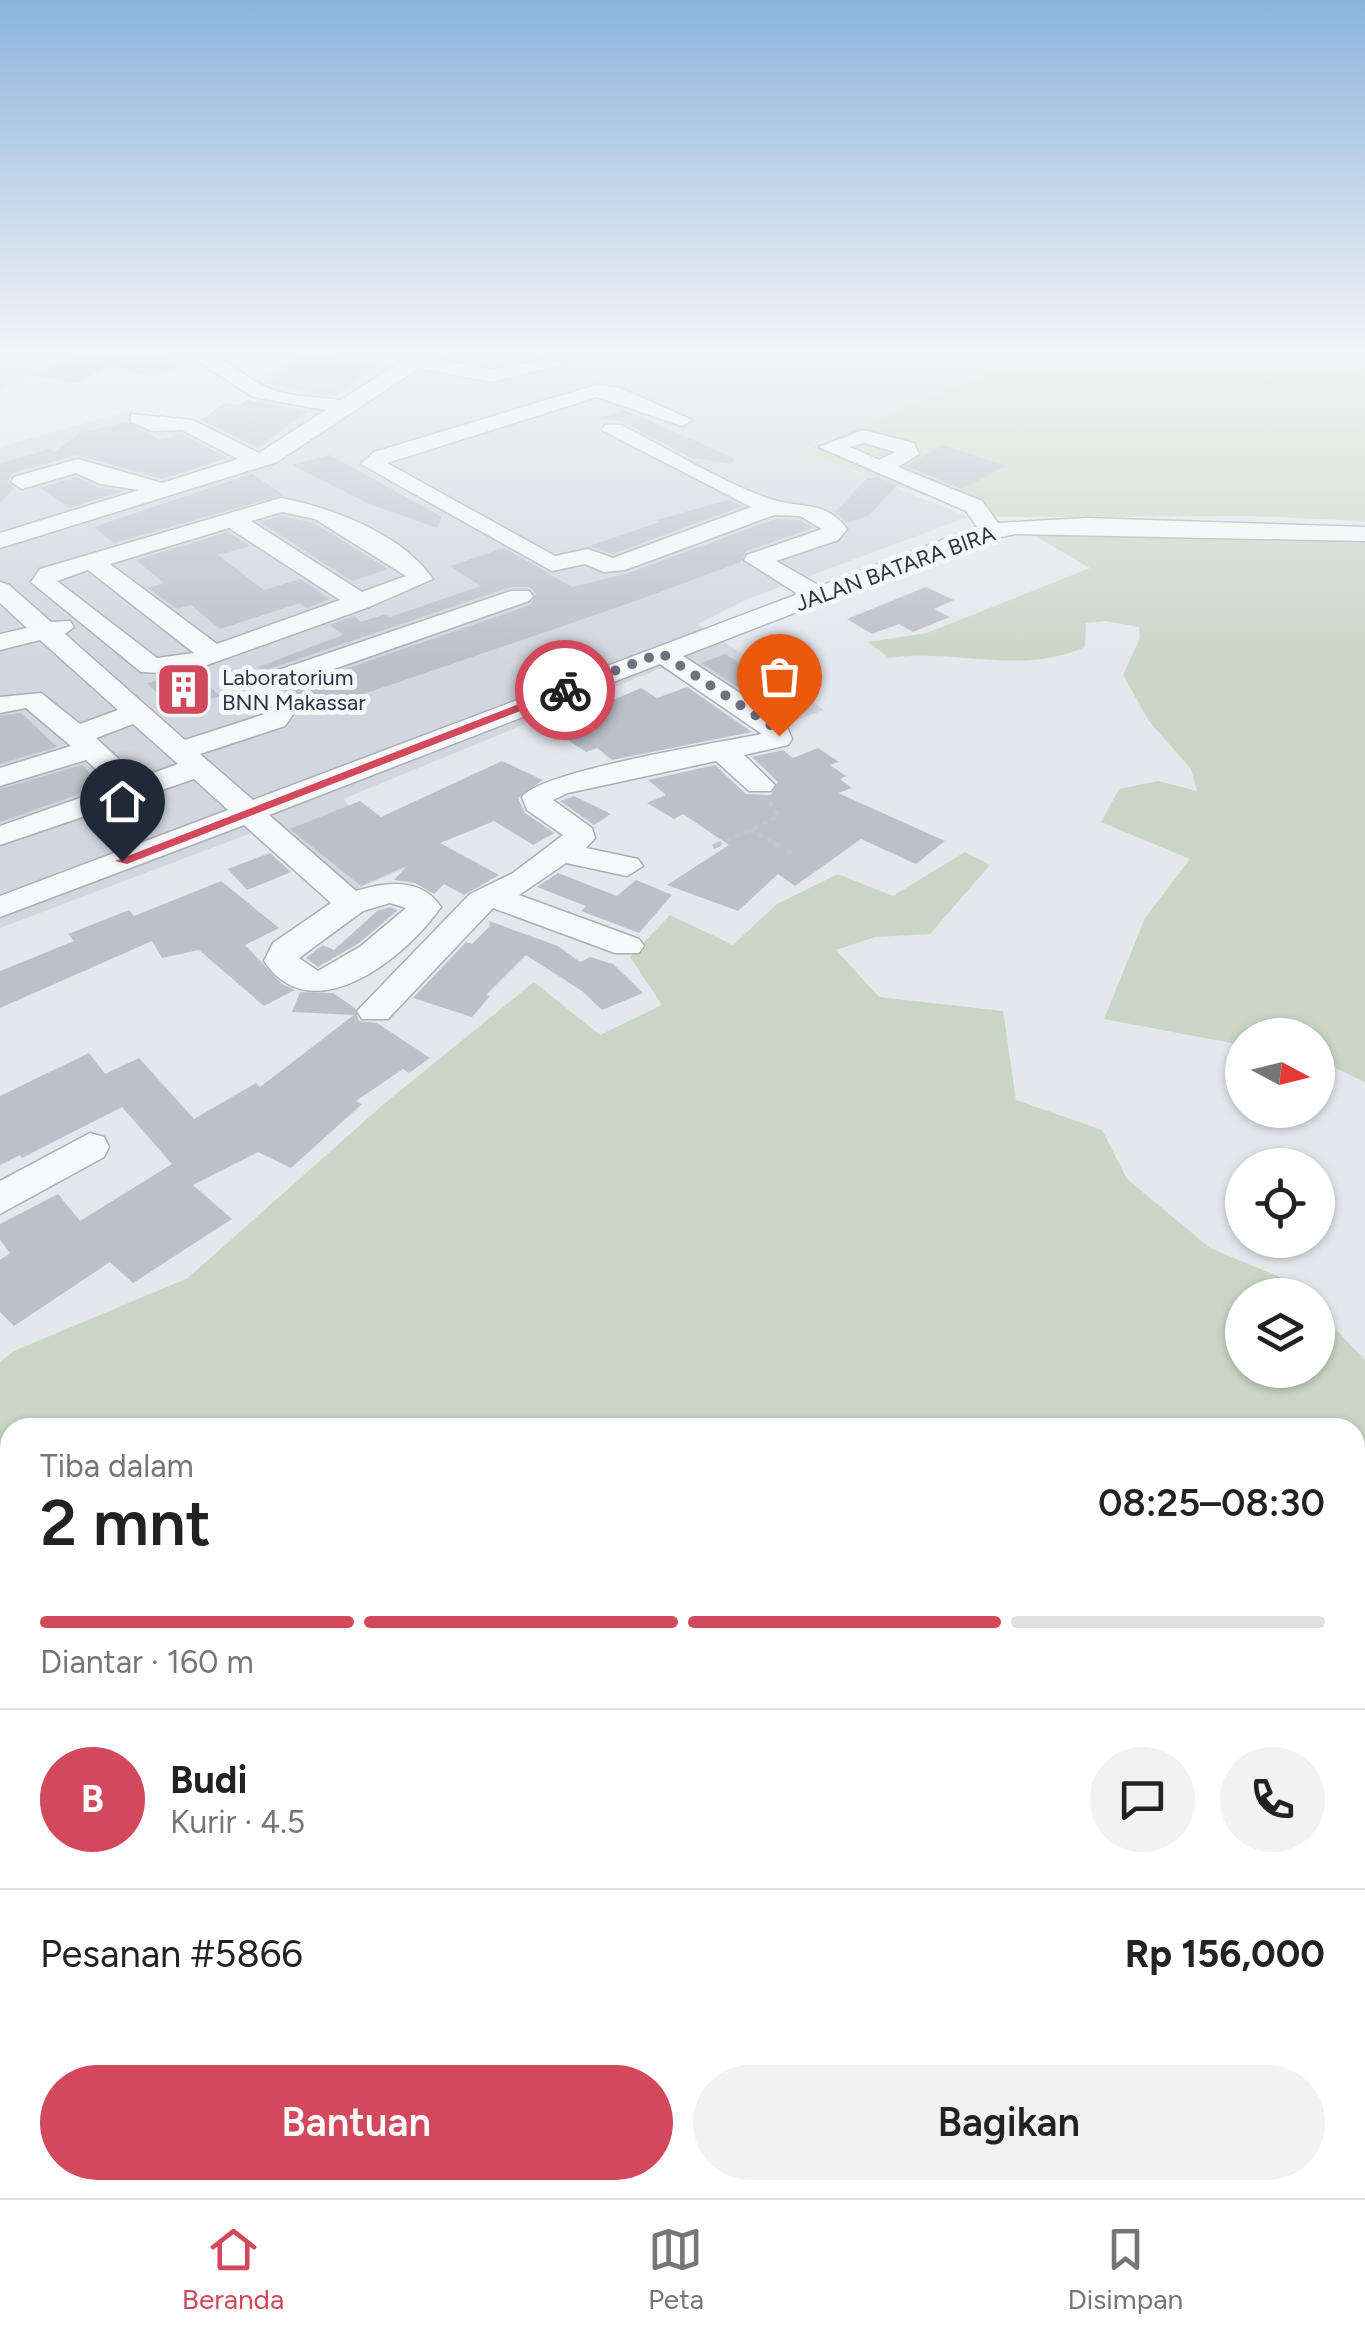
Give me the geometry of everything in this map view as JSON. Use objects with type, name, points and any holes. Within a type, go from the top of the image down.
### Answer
[{"type":"street","points":[[249,457],[258,461]]},
{"type":"street","points":[[0,541],[267,457]]},
{"type":"street","points":[[395,457],[372,464],[552,564],[588,556],[604,564],[616,564],[770,508],[795,508],[834,524],[830,535],[756,560],[818,595]]},
{"type":"street","points":[[666,457],[770,508]]},
{"type":"street","points":[[22,482],[78,466],[108,480],[130,479],[161,492]]},
{"type":"street","points":[[880,468],[974,506],[991,530]]},
{"type":"street","points":[[296,504],[343,526],[417,570],[421,579],[182,666],[158,668],[86,619],[43,579],[230,518],[296,504]]},
{"type":"street","points":[[230,518],[278,544],[360,602]]},
{"type":"street","name":"JALAN BATARA BIRA","points":[[0,907],[991,530],[1086,525],[1365,534]]},
{"type":"street","points":[[278,544],[343,526]]},
{"type":"street","points":[[312,569],[378,546]]},
{"type":"street","points":[[91,561],[214,656]]},
{"type":"street","points":[[0,590],[188,760],[252,812],[350,904]]},
{"type":"street","points":[[0,836],[133,788],[274,720],[280,713],[266,692],[271,682],[520,596]]},
{"type":"street","points":[[0,642],[86,619]]},
{"type":"street","points":[[375,1011],[491,896],[563,853],[578,838],[579,831],[538,804],[536,797],[560,786],[775,742],[778,732],[661,653]]},
{"type":"street","points":[[0,705],[32,699],[133,788]]},
{"type":"street","points":[[0,777],[84,742],[137,714]]},
{"type":"street","points":[[0,760],[84,742]]},
{"type":"street","points":[[722,751],[760,785]]},
{"type":"street","points":[[563,853],[627,866]]},
{"type":"street","points":[[491,896],[627,946]]},
{"type":"street","points":[[0,1200],[90,1147]]},
{"type":"path","points":[[713,847],[779,816],[760,785]]},
{"type":"path","points":[[750,830],[791,853]]},
{"type":"shaded area","points":[[0,457],[818,457],[968,517],[748,599],[698,624],[824,710],[771,729],[661,668],[343,799],[410,866],[333,899],[254,832],[0,928]]},
{"type":"green space","points":[[816,457],[1365,457],[1365,521],[1252,516],[984,517]]},
{"type":"green space","points":[[1032,534],[1365,541],[1365,1082],[1335,1068],[1335,1018],[1225,1018],[1225,1042],[1104,1019],[1145,918],[1190,859],[1101,822],[1119,789],[1158,781],[1197,791],[1191,769],[1149,721],[1123,675],[1140,638],[1139,627],[1106,621],[1086,623],[1085,647],[1037,660],[889,658],[868,642],[927,633],[1090,568]]},
{"type":"green space","points":[[965,852],[990,865],[930,934],[875,937],[836,950],[879,997],[1003,1011],[1016,1100],[1102,1130],[1127,1179],[1210,1248],[1225,1254],[1225,1258],[1282,1278],[1225,1278],[1225,1388],[1335,1388],[1335,1329],[1365,1360],[1365,1418],[0,1418],[0,1362],[14,1351],[188,1278],[385,1103],[534,982],[600,1035],[662,1005],[630,957],[670,915],[733,945],[777,904],[838,874],[893,896]]},
{"type":"building","points":[[23,457],[71,457],[13,473],[7,483],[14,488],[0,503],[0,463]]},
{"type":"building","points":[[83,457],[228,458],[162,479]]},
{"type":"building","points":[[333,457],[442,517],[437,528],[367,503],[292,465]]},
{"type":"building","points":[[689,457],[731,457],[734,458],[732,464]]},
{"type":"building","points":[[923,457],[978,457],[1006,466],[962,489],[906,466]]},
{"type":"building","points":[[252,474],[284,495],[114,543],[94,527]]},
{"type":"building","points":[[76,477],[99,488],[122,491],[70,508],[40,488]]},
{"type":"building","points":[[878,477],[912,492],[897,486],[868,516],[847,523],[835,512],[867,478]]},
{"type":"building","points":[[728,500],[742,506],[613,554],[590,546],[659,522],[656,520]]},
{"type":"building","points":[[282,516],[314,523],[388,569],[352,581],[260,522]]},
{"type":"building","points":[[775,519],[799,520],[813,528],[746,551],[741,562],[630,603],[311,712],[285,690],[530,605],[536,594],[529,587],[510,587],[263,671],[258,667],[343,635],[330,625],[354,616],[361,622],[386,614],[390,617],[481,586],[450,566],[504,548],[572,587],[626,574]]},
{"type":"building","points":[[228,532],[250,546],[218,555],[264,590],[300,579],[330,599],[307,608],[300,603],[220,629],[191,605],[177,609],[148,588],[164,583],[136,560]]},
{"type":"building","points":[[926,587],[954,600],[934,609],[950,617],[913,632],[899,624],[872,634],[847,619]]},
{"type":"building","points":[[725,654],[745,666],[780,654],[786,667],[741,689],[701,663]]},
{"type":"building","name":"Laboratorium BNN Makassar","points":[[195,673],[220,696],[175,711],[147,683]]},
{"type":"building","points":[[687,687],[752,732],[612,760],[597,748],[586,752],[562,736],[579,730],[573,725],[611,708],[604,704],[641,688],[657,698]]},
{"type":"building","points":[[21,713],[57,747],[0,764],[0,716]]},
{"type":"building","points":[[818,748],[839,762],[830,765],[846,776],[840,779],[852,788],[838,793],[945,841],[916,864],[861,839],[795,886],[778,874],[738,911],[667,885],[729,845],[683,814],[674,819],[647,803],[666,795],[648,780],[715,765],[746,794],[771,795],[778,782],[752,757],[783,750],[793,758]]},
{"type":"building","points":[[502,761],[543,780],[518,798],[525,813],[554,833],[533,845],[494,821],[440,843],[499,875],[464,895],[444,884],[434,894],[415,883],[394,880],[408,865],[361,886],[290,829],[360,801],[381,817]]},
{"type":"building","points":[[82,765],[102,786],[0,822],[0,789]]},
{"type":"building","points":[[574,796],[611,814],[594,825],[560,801]]},
{"type":"building","points":[[270,853],[291,872],[247,890],[228,869]]},
{"type":"building","points":[[558,873],[617,896],[636,880],[672,895],[639,933],[581,911],[586,906],[537,887]]},
{"type":"building","points":[[221,881],[279,928],[245,945],[282,984],[295,990],[264,1006],[199,950],[162,958],[152,941],[0,1008],[0,971],[74,941],[68,934],[129,910],[134,916]]},
{"type":"building","points":[[390,907],[398,910],[359,943],[318,967],[306,958],[323,945],[334,950],[377,911]]},
{"type":"building","points":[[489,921],[558,946],[580,962],[590,957],[613,964],[643,993],[602,1010],[582,991],[526,955],[486,995],[490,996],[472,1017],[413,998],[466,942],[472,944],[490,926]]},
{"type":"building","points":[[300,992],[333,993],[355,1008],[359,1021],[377,1023],[430,1058],[409,1073],[403,1069],[356,1101],[362,1104],[291,1168],[258,1152],[193,1185],[232,1219],[133,1283],[110,1262],[14,1326],[0,1312],[0,1260],[10,1253],[0,1240],[0,1224],[58,1194],[80,1221],[172,1164],[122,1107],[22,1158],[20,1155],[0,1165],[0,1096],[89,1053],[105,1074],[139,1058],[194,1119],[256,1083],[260,1087],[354,1015],[292,1012]]},
{"type":"way so far","points":[[565,690],[661,653],[775,728],[779,736]]},
{"type":"place","name":"Laboratorium BNN Makassar","points":[[183,690]]},
{"type":"route","points":[[122,861],[565,690]]}]
